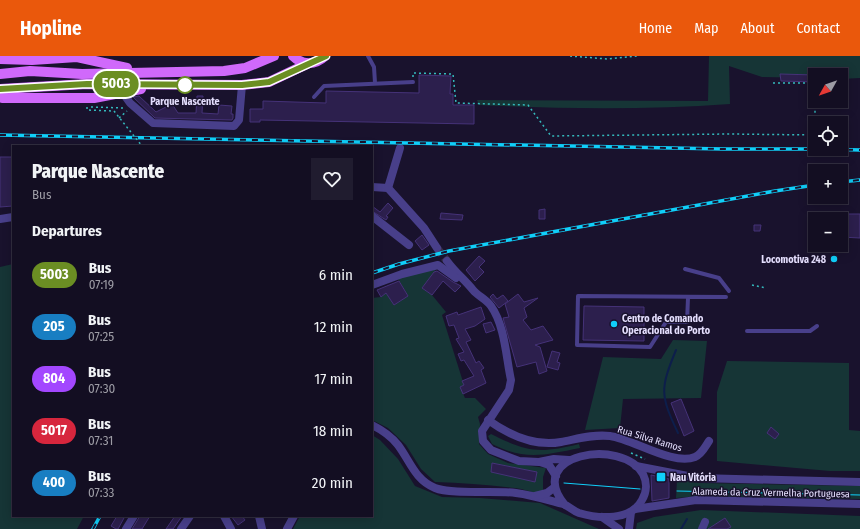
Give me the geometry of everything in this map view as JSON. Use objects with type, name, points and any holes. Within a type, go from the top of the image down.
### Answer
[{"type":"main road","points":[[0,74],[30,71],[82,74],[238,69],[260,63],[274,56]]},
{"type":"main road","points":[[293,56],[298,62],[307,64]]},
{"type":"main road","points":[[1,94],[87,84],[242,85],[269,82],[326,56]]},
{"type":"main road","points":[[1,59],[46,57],[83,58],[115,66],[153,71]]},
{"type":"main road","points":[[1,94],[94,98],[171,84]]},
{"type":"street","points":[[1,59],[13,56]]},
{"type":"street","points":[[126,91],[125,96],[130,103],[153,123],[234,126],[239,120],[242,85]]},
{"type":"street","points":[[388,188],[400,148]]},
{"type":"street","points":[[373,187],[388,188],[424,228],[437,248]]},
{"type":"street","points":[[0,219],[12,217]]},
{"type":"street","points":[[373,217],[409,245]]},
{"type":"street","points":[[447,261],[454,270],[471,284],[474,290]]},
{"type":"street","points":[[373,285],[402,274],[435,266],[474,290],[487,301],[498,320],[511,380],[509,390],[482,431],[483,441],[491,450],[519,461],[539,462],[549,465],[556,476]]},
{"type":"street","name":"Rua Silva Ramos","points":[[488,420],[517,437],[539,443],[559,442],[594,436],[606,436],[620,438],[663,454],[682,458],[695,457],[703,451],[708,441]]},
{"type":"street","points":[[373,426],[390,436],[398,444],[420,478],[436,488],[501,491],[534,496],[565,504]]},
{"type":"street","points":[[629,529],[633,510],[645,496],[646,485],[643,474],[636,466],[626,460],[600,454],[580,456],[569,460],[561,467],[556,476],[555,487],[559,497],[565,504],[579,513],[602,517],[633,510]]},
{"type":"street","points":[[539,462],[554,459],[569,460]]},
{"type":"street","name":"Alameda da Cruz Vermelha Portuguesa","points":[[636,466],[698,478],[860,482]]},
{"type":"street","points":[[534,496],[547,493],[555,487]]},
{"type":"street","name":"Alameda da Cruz Vermelha Portuguesa","points":[[633,510],[674,502],[711,500],[860,504]]},
{"type":"street","points":[[126,529],[133,517]]},
{"type":"street","points":[[182,529],[189,517]]},
{"type":"street","points":[[225,517],[231,529]]},
{"type":"street","points":[[259,517],[262,529]]},
{"type":"street","points":[[287,529],[293,517]]},
{"type":"street","points":[[602,517],[619,529]]},
{"type":"lane","points":[[368,56],[374,67],[375,83]]},
{"type":"lane","points":[[314,97],[324,86],[365,86],[375,83],[413,82]]},
{"type":"lane","points":[[685,269],[719,278],[729,291]]},
{"type":"lane","points":[[688,298],[687,322],[666,322],[650,347],[577,345],[578,296],[688,298],[726,297]]},
{"type":"lane","points":[[747,331],[810,331],[817,326]]},
{"type":"path","points":[[570,56],[607,58],[638,56]]},
{"type":"path","points":[[413,82],[413,73],[453,74],[456,103],[528,105],[551,136],[730,134],[815,136],[815,108]]},
{"type":"path","points":[[773,83],[808,83]]},
{"type":"path","points":[[129,108],[87,107],[87,110],[114,111],[141,145]]},
{"type":"path","points":[[119,118],[127,112]]},
{"type":"path","points":[[752,285],[766,288]]},
{"type":"path","points":[[631,453],[649,461]]},
{"type":"green space","points":[[709,56],[860,56],[860,78],[848,79],[848,68],[808,68],[808,78],[762,77],[729,66],[730,104],[636,108],[573,108],[479,105],[477,100],[708,101]]},
{"type":"green space","points":[[12,264],[12,517],[83,517],[77,529],[0,529],[0,267]]},
{"type":"green space","points":[[438,267],[422,288],[432,295],[446,312],[442,315],[464,385],[460,387],[465,398],[475,398],[486,409],[478,417],[480,424],[479,444],[488,454],[508,463],[546,468],[543,477],[543,492],[495,486],[435,482],[421,469],[406,445],[388,428],[373,420],[373,298],[381,297],[386,293],[394,305],[408,296],[397,277]]},
{"type":"green space","points":[[673,340],[707,341],[701,398],[623,399],[620,428],[585,430],[603,357],[661,359]]},
{"type":"green space","points":[[727,361],[849,363],[849,430],[860,431],[860,471],[830,471],[717,461],[717,392]]},
{"type":"green space","points":[[491,434],[514,445],[534,450],[553,449],[579,444],[580,448],[556,453],[525,455],[515,453],[492,444],[488,436]]},
{"type":"green space","points":[[373,436],[380,440],[398,459],[415,486],[442,497],[480,498],[540,503],[599,529],[293,529],[299,517],[373,517]]},
{"type":"green space","points":[[677,480],[700,483],[860,486],[860,499],[700,496],[676,498]]},
{"type":"green space","points":[[701,510],[860,516],[860,529],[636,529],[637,523],[654,517]]},
{"type":"building","points":[[780,74],[808,75],[808,82],[781,81]]},
{"type":"building","points":[[419,75],[451,76],[450,94],[453,94],[453,105],[474,105],[474,124],[260,120],[260,122],[250,122],[250,109],[263,109],[263,101],[326,103],[326,91],[419,93]]},
{"type":"building","points":[[139,96],[156,112],[172,104],[178,113],[196,113],[197,96],[203,96],[202,113],[218,114],[219,105],[232,106],[231,114],[233,114],[233,118],[232,120],[155,118],[133,97]]},
{"type":"building","points":[[0,157],[12,157],[12,206],[0,207]]},
{"type":"building","points":[[388,203],[393,208],[386,216],[388,217],[386,220],[373,212],[373,207],[380,212]]},
{"type":"building","points":[[545,209],[545,219],[539,219],[539,210]]},
{"type":"building","points":[[441,213],[463,215],[462,220],[440,219]]},
{"type":"building","points":[[848,214],[860,214],[860,238],[848,237]]},
{"type":"building","points":[[754,225],[761,225],[760,231],[754,231]]},
{"type":"building","points":[[422,235],[429,245],[422,250],[415,241]]},
{"type":"building","points":[[479,256],[485,261],[479,267],[484,272],[475,281],[466,270]]},
{"type":"building","points":[[437,271],[461,286],[455,292],[443,281],[432,295],[422,288],[434,272]]},
{"type":"building","points":[[399,281],[408,296],[394,305],[386,293],[381,297],[377,290]]},
{"type":"building","points":[[493,294],[497,299],[503,295],[508,301],[499,308],[490,297]]},
{"type":"building","points":[[518,294],[524,302],[538,298],[524,308],[527,317],[523,320],[531,330],[543,326],[553,340],[535,345],[540,347],[547,371],[539,374],[536,362],[517,367],[503,318],[509,317],[505,304]]},
{"type":"building","name":"Centro de Comando Operacional do Porto","points":[[584,306],[644,307],[644,341],[583,340]]},
{"type":"building","points":[[481,307],[485,319],[475,326],[465,329],[471,340],[466,342],[476,363],[479,361],[484,368],[481,370],[486,383],[463,394],[460,387],[464,385],[462,381],[474,376],[464,360],[461,361],[458,354],[464,352],[456,339],[459,338],[454,325],[449,326],[446,316],[457,312],[458,315]]},
{"type":"building","points":[[491,322],[495,330],[486,333],[483,324]]},
{"type":"building","points":[[552,351],[560,353],[557,362],[560,363],[558,370],[547,367]]},
{"type":"building","points":[[681,399],[694,431],[684,436],[671,403]]},
{"type":"building","points":[[771,427],[779,434],[775,439],[767,433]]},
{"type":"building","points":[[492,463],[537,472],[535,482],[491,472]]},
{"type":"building","points":[[651,475],[669,479],[669,498],[652,501]]},
{"type":"building","points":[[116,517],[124,518],[118,529],[111,526]]},
{"type":"building","points":[[139,517],[149,517],[142,529],[132,529]]},
{"type":"building","points":[[174,517],[181,517],[173,529],[166,529]]},
{"type":"building","points":[[232,517],[243,517],[245,520],[238,525]]},
{"type":"building","points":[[725,518],[731,527],[727,529],[708,529]]},
{"type":"waterway","points":[[676,350],[667,374],[664,392],[668,409],[678,433]]},
{"type":"waterway","points":[[681,529],[687,519]]},
{"type":"tunnel","points":[[437,248],[447,261]]},
{"type":"tram line","points":[[564,483],[640,489]]},
{"type":"tram line","points":[[677,491],[860,495]]},
{"type":"railway","points":[[0,135],[723,149],[808,149]]},
{"type":"railway","points":[[848,150],[860,150]]},
{"type":"railway","points":[[848,181],[860,180]]},
{"type":"railway","points":[[373,273],[399,264],[449,251],[808,186]]},
{"type":"railway","points":[[93,529],[99,517]]},
{"type":"bus line","name":"5003","points":[[0,89],[87,84],[152,83],[242,85],[269,82],[326,56]]},
{"type":"place","name":"Parque Nascente","points":[[185,85]]},
{"type":"place","name":"Locomotiva 248","points":[[834,259]]},
{"type":"place","name":"Centro de Comando Operacional do Porto","points":[[614,324]]},
{"type":"place","name":"Nau Vitória","points":[[661,477]]}]
